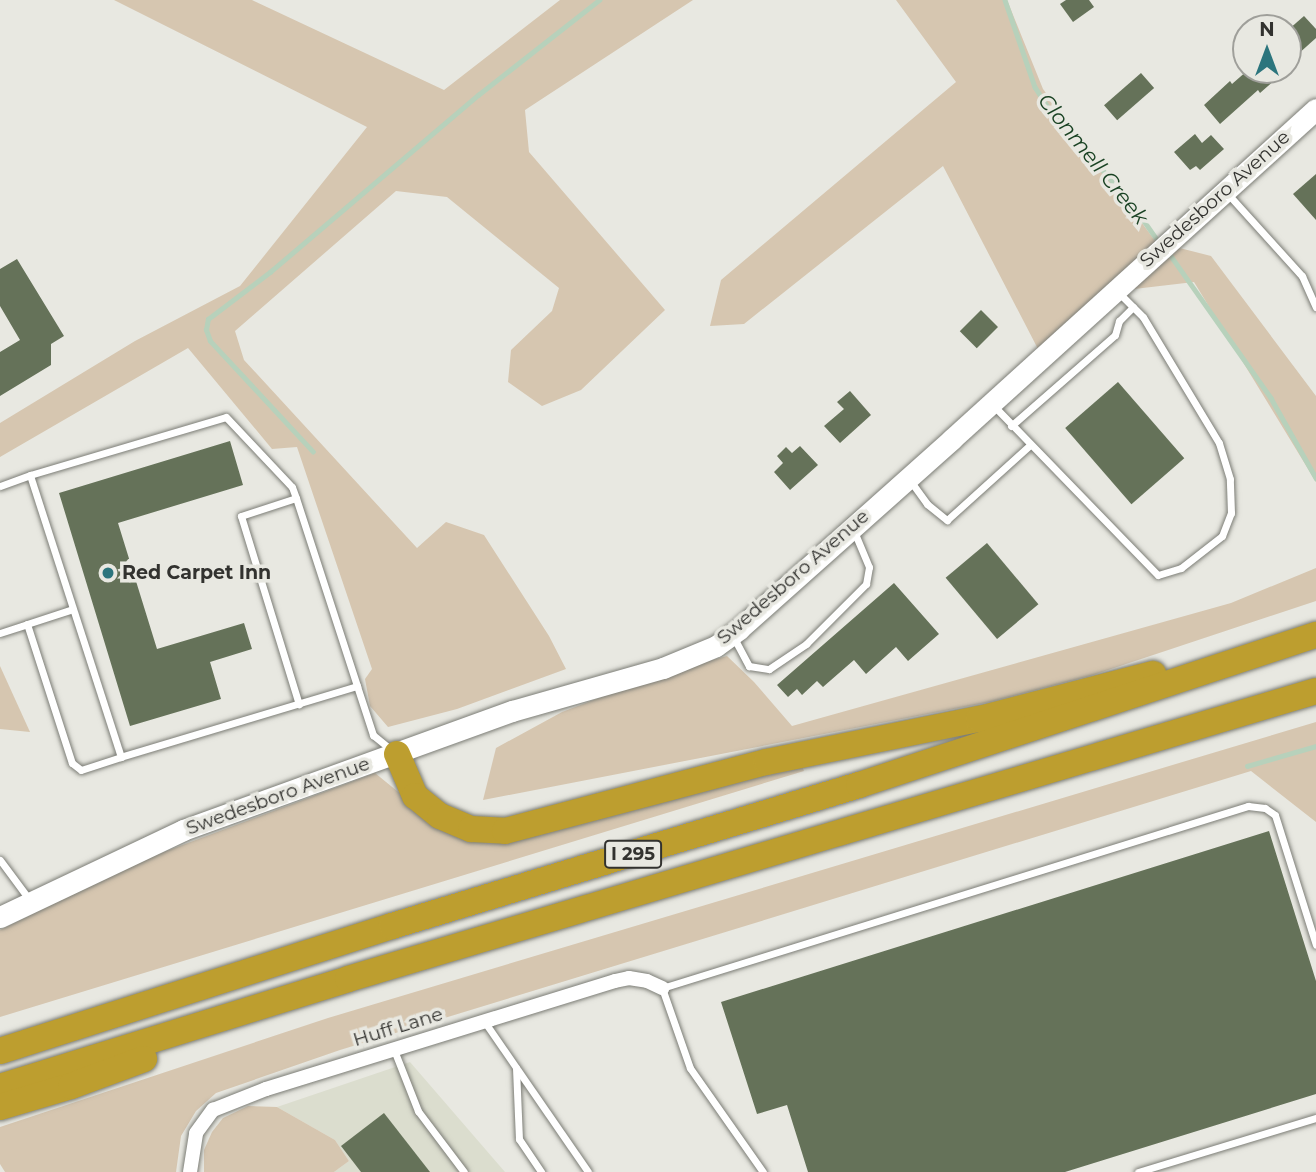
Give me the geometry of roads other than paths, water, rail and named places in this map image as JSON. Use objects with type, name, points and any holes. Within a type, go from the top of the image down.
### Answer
[{"type":"highway","name":"I 295","points":[[0,1051],[392,926],[859,785],[1316,635]]},
{"type":"highway","points":[[397,754],[415,796],[440,817],[471,829],[505,831],[767,762],[979,719],[1102,685],[1265,651]]},
{"type":"highway","name":"I 295","points":[[0,1087],[415,959],[1316,691]]},
{"type":"highway","points":[[0,1107],[72,1086],[415,959]]},
{"type":"street","name":"Swedesboro Avenue","points":[[0,917],[183,830],[532,704],[677,663],[732,634],[1316,109]]},
{"type":"street","name":"Huff Lane","points":[[190,1172],[196,1133],[214,1110],[266,1089],[629,978],[647,981],[662,988]]},
{"type":"lane","points":[[1224,190],[1302,276],[1316,307]]},
{"type":"lane","points":[[992,403],[1011,426],[1158,575],[1181,568],[1222,536],[1231,513],[1230,479],[1219,443],[1143,317],[1115,289]]},
{"type":"lane","points":[[1011,426],[1115,335],[1119,321],[1133,307]]},
{"type":"lane","points":[[0,486],[226,417],[292,487],[373,735],[397,754]]},
{"type":"lane","points":[[908,478],[928,504],[947,520],[1030,445]]},
{"type":"lane","points":[[30,475],[121,757]]},
{"type":"lane","points":[[296,498],[241,516],[299,704]]},
{"type":"lane","points":[[732,634],[749,666],[769,669],[806,644],[866,584],[869,566],[852,527]]},
{"type":"lane","points":[[0,633],[73,609]]},
{"type":"lane","points":[[27,624],[72,763],[81,770],[357,686]]},
{"type":"lane","points":[[763,1172],[690,1068],[662,988],[1248,806],[1265,808],[1275,815],[1316,945]]},
{"type":"lane","points":[[0,860],[31,902]]},
{"type":"lane","points":[[484,1021],[588,1172]]},
{"type":"lane","points":[[393,1049],[418,1111],[464,1172]]},
{"type":"lane","points":[[516,1067],[519,1139],[541,1172]]},
{"type":"lane","points":[[1138,1172],[1316,1118]]},
{"type":"waterway","points":[[313,452],[210,341],[206,330],[208,319],[270,272],[478,95],[599,0]]},
{"type":"waterway","name":"Clonmell Creek","points":[[1005,0],[1035,87],[1052,113],[1130,201],[1156,238]]},
{"type":"waterway","name":"Clonmell Creek","points":[[1171,256],[1271,398],[1316,478]]},
{"type":"waterway","points":[[1247,766],[1316,746]]},
{"type":"place","name":"Red Carpet Inn","points":[[108,573]]}]
